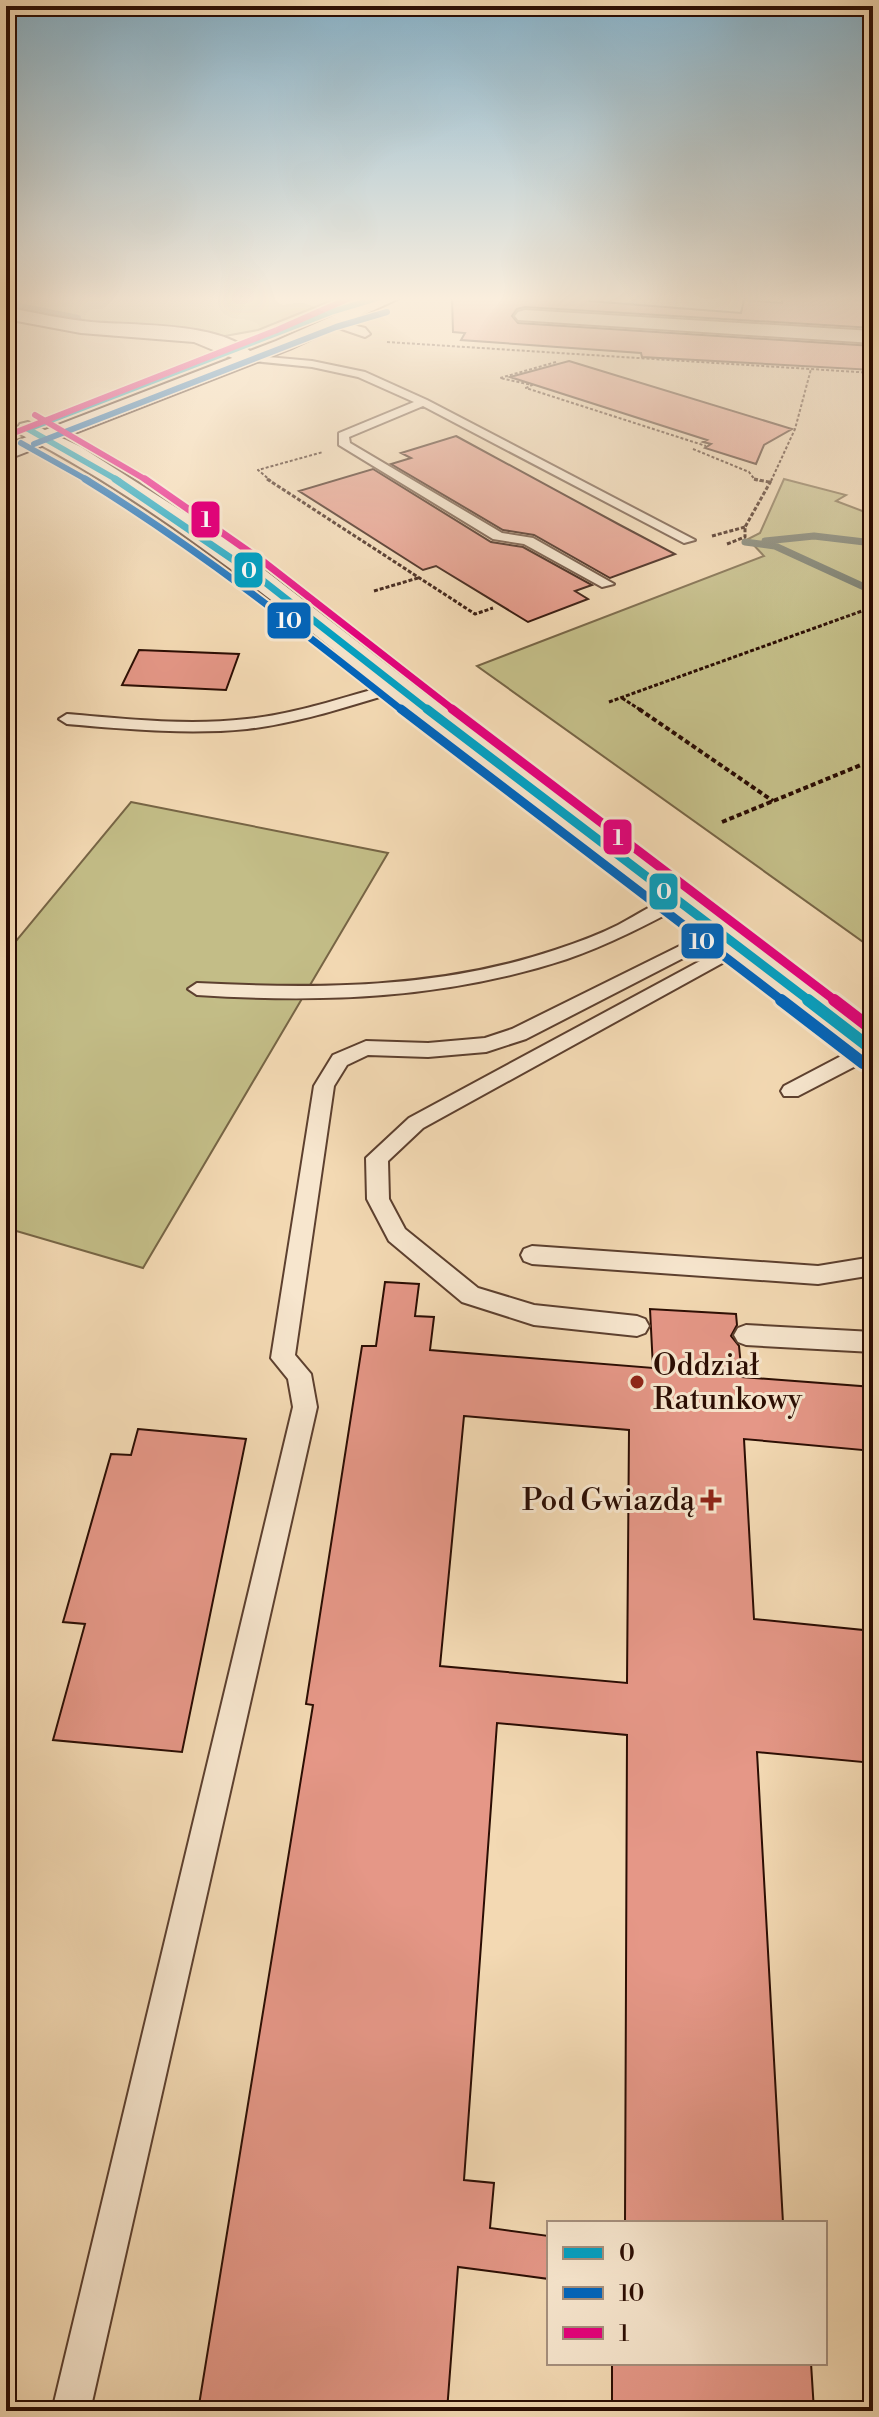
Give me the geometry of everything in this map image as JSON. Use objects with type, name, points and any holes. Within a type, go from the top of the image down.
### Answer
[{"type":"street","points":[[6,453],[37,433],[95,410]]},
{"type":"street","points":[[6,437],[37,433],[209,539],[872,1050]]},
{"type":"lane","points":[[404,410],[343,435],[345,445],[498,536],[528,541],[607,584]]},
{"type":"lane","points":[[438,410],[689,540]]},
{"type":"lane","points":[[67,719],[188,726],[247,724],[297,715],[398,687]]},
{"type":"lane","points":[[197,989],[330,995],[517,971],[627,931],[678,901]]},
{"type":"lane","points":[[637,1326],[534,1315],[470,1295],[397,1235],[378,1199],[377,1158],[416,1123],[730,939]]},
{"type":"lane","points":[[71,2411],[305,1407],[299,1374],[283,1358],[324,1086],[340,1060],[366,1048],[428,1050],[486,1045],[519,1034],[730,939]]},
{"type":"lane","points":[[791,1091],[872,1050]]},
{"type":"lane","points":[[532,1255],[818,1275],[873,1266]]},
{"type":"lane","points":[[746,1335],[873,1342]]},
{"type":"path","points":[[594,410],[706,446]]},
{"type":"path","points":[[727,544],[745,537],[745,527],[792,435],[801,410]]},
{"type":"path","points":[[345,445],[258,470],[475,614],[493,608]]},
{"type":"path","points":[[693,449],[749,472],[755,480],[769,482]]},
{"type":"path","points":[[374,591],[419,577]]},
{"type":"path","points":[[609,702],[873,607]]},
{"type":"path","points":[[621,697],[773,801]]},
{"type":"path","points":[[722,822],[873,760]]},
{"type":"shaded area","points":[[784,479],[846,495],[836,501],[873,515],[873,949],[477,666],[764,556],[748,539],[760,533]]},
{"type":"shaded area","points":[[131,802],[388,853],[143,1268],[6,1228],[6,953]]},
{"type":"building","points":[[613,410],[729,410],[792,429],[764,445],[756,464],[705,448],[711,444],[703,442],[707,440]]},
{"type":"building","points":[[456,436],[675,554],[610,578],[534,535],[503,530],[391,464],[411,458],[401,453]]},
{"type":"building","points":[[373,469],[491,542],[523,547],[592,585],[575,591],[588,599],[528,622],[436,566],[423,570],[299,491]]},
{"type":"building","points":[[139,650],[239,654],[226,690],[122,685]]},
{"type":"building","points":[[385,1282],[419,1284],[415,1316],[434,1317],[430,1350],[653,1368],[650,1309],[736,1314],[737,1325],[731,1336],[739,1346],[742,1377],[873,1387],[873,1451],[744,1439],[754,1619],[873,1631],[873,1763],[757,1752],[783,2221],[625,2221],[627,1735],[497,1723],[464,2180],[494,2183],[490,2228],[547,2236],[547,2279],[458,2267],[447,2411],[198,2411],[313,1705],[306,1704],[362,1346],[376,1346]],"holes":[[[464,1416],[629,1430],[627,1683],[440,1666]]]},
{"type":"building","points":[[138,1429],[246,1439],[182,1752],[53,1740],[85,1624],[63,1622],[111,1454],[131,1455]]},
{"type":"building","points":[[612,2365],[811,2365],[814,2411],[612,2411]]},
{"type":"waterway","points":[[765,541],[814,536],[873,543]]},
{"type":"waterway","points":[[745,542],[775,546],[873,591]]},
{"type":"transit line","name":"1","points":[[6,436],[73,410]]},
{"type":"transit line","name":"0","points":[[28,429],[78,410]]},
{"type":"transit line","name":"10","points":[[34,444],[122,410]]},
{"type":"transit line","name":"1","points":[[35,415],[153,483],[264,562],[527,768],[873,1030]]},
{"type":"transit line","name":"0","points":[[28,429],[146,498],[257,576],[522,784],[873,1050]]},
{"type":"transit line","name":"10","points":[[21,443],[137,511],[247,588],[508,794],[863,1063]]},
{"type":"place","name":"Oddział Ratunkowy","points":[[637,1382]]},
{"type":"place","name":"Pod Gwiazdą","points":[[711,1500]]}]
